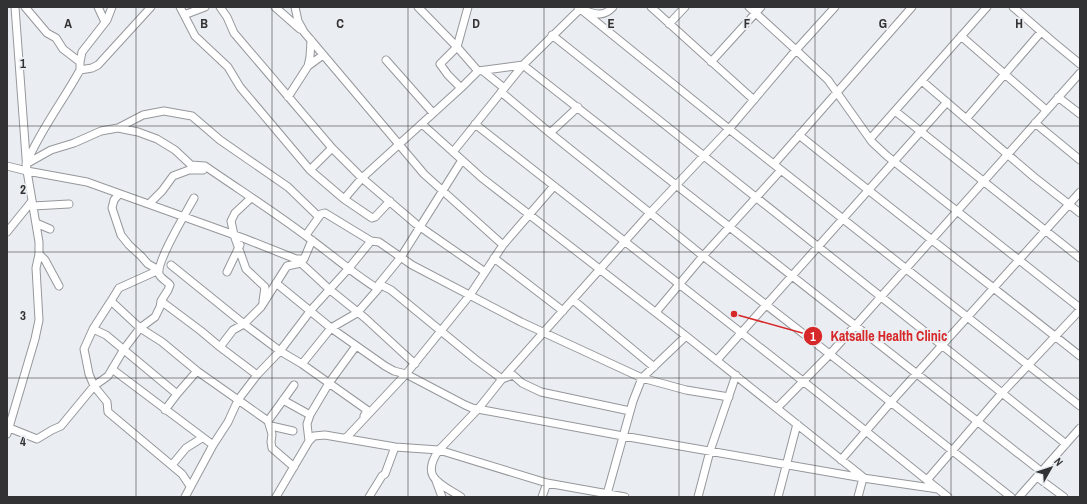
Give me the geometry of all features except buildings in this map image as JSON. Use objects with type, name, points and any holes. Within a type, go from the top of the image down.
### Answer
[{"type":"street","points":[[15,7],[26,167],[39,242],[39,254],[36,268],[39,320],[35,339],[8,430],[37,439],[42,437],[61,426],[94,386],[108,376],[124,349],[140,328],[155,317],[160,307],[161,301],[170,285],[161,277],[159,270],[165,251],[194,198]]},
{"type":"street","points":[[24,7],[47,32],[56,38],[63,49],[80,62]]},
{"type":"street","points":[[98,7],[105,22]]},
{"type":"street","points":[[26,167],[32,149],[80,70],[82,52],[105,22],[112,7]]},
{"type":"street","points":[[80,70],[92,68],[98,65],[151,7]]},
{"type":"street","points":[[180,7],[195,36],[228,68],[240,87],[310,170],[344,199],[372,218],[376,216],[390,201]]},
{"type":"street","points":[[184,15],[205,7]]},
{"type":"street","points":[[220,7],[234,34],[332,148],[362,178],[420,226],[485,272]]},
{"type":"street","points":[[275,7],[304,32],[424,174],[503,245]]},
{"type":"street","points":[[295,7],[298,21],[304,32]]},
{"type":"street","points":[[418,7],[481,71],[550,133],[703,256],[1011,497]]},
{"type":"street","points":[[461,88],[448,75],[440,64],[457,47],[468,7]]},
{"type":"street","points":[[579,8],[599,15],[610,11],[613,7]]},
{"type":"street","points":[[651,7],[754,100]]},
{"type":"street","points":[[669,24],[685,7]]},
{"type":"street","points":[[748,7],[828,80],[870,139],[894,162],[1080,309],[1002,393],[927,480]]},
{"type":"street","points":[[711,62],[761,7]]},
{"type":"street","points":[[442,497],[436,481],[431,474],[430,466],[433,458],[439,450],[479,408],[502,379],[650,213],[729,129],[796,50],[835,7]]},
{"type":"street","points":[[774,164],[912,7]]},
{"type":"street","points":[[870,139],[987,7]]},
{"type":"street","points":[[1013,7],[1080,64]]},
{"type":"street","points":[[453,152],[523,65],[579,8]]},
{"type":"street","points":[[579,8],[729,129],[1080,406]]},
{"type":"street","points":[[966,119],[1004,73],[1041,32]]},
{"type":"street","points":[[552,35],[1066,444]]},
{"type":"street","points":[[961,36],[1046,110]]},
{"type":"street","points":[[288,97],[308,66],[311,40]]},
{"type":"street","points":[[308,66],[323,55]]},
{"type":"street","points":[[386,60],[433,113]]},
{"type":"street","points":[[344,199],[362,178],[398,144],[481,71],[523,65],[856,325],[977,422],[1064,497]]},
{"type":"street","points":[[777,408],[830,354],[1080,73]]},
{"type":"street","points":[[922,81],[1034,177],[1080,212]]},
{"type":"street","points":[[1058,97],[1080,114]]},
{"type":"street","points":[[717,360],[947,102]]},
{"type":"street","points":[[550,133],[578,107]]},
{"type":"street","points":[[26,167],[60,146],[74,143],[101,131],[118,128],[143,115],[164,111],[192,116],[208,131],[236,152],[288,187],[319,217]]},
{"type":"street","points":[[895,111],[1080,258]]},
{"type":"street","points":[[1035,123],[1080,160]]},
{"type":"street","points":[[422,124],[482,178],[717,360],[863,478]]},
{"type":"street","points":[[475,124],[680,284],[948,497]]},
{"type":"street","points":[[118,128],[138,132],[157,139],[175,150],[192,165],[204,166],[309,238],[362,279],[391,290],[475,359],[502,379]]},
{"type":"street","points":[[799,135],[868,191],[1080,356]]},
{"type":"street","points":[[310,170],[332,148]]},
{"type":"street","points":[[302,364],[331,328],[357,312],[401,257],[462,160]]},
{"type":"street","points":[[7,166],[26,167],[77,179],[303,261],[329,289],[365,318],[415,364]]},
{"type":"street","points":[[149,204],[162,191],[173,176],[189,170],[211,171]]},
{"type":"street","points":[[656,312],[703,256],[781,170]]},
{"type":"street","points":[[346,438],[415,364],[470,294],[503,245],[554,186]]},
{"type":"street","points":[[841,460],[890,402],[1080,192]]},
{"type":"street","points":[[119,194],[114,200],[112,208],[121,235],[148,264],[159,270]]},
{"type":"street","points":[[251,198],[235,214],[231,221],[234,235],[246,269],[266,287],[261,307]]},
{"type":"street","points":[[7,232],[33,204],[69,204]]},
{"type":"street","points":[[303,261],[309,238],[319,217],[322,213],[325,213],[371,241],[379,242],[412,265],[544,333],[642,378],[686,390],[729,397]]},
{"type":"street","points":[[36,223],[50,229]]},
{"type":"street","points":[[227,272],[243,238]]},
{"type":"street","points":[[185,497],[213,445],[228,422],[238,400],[257,375],[280,351],[311,310],[371,241]]},
{"type":"street","points":[[39,254],[45,260],[59,286]]},
{"type":"street","points":[[494,258],[563,311]]},
{"type":"street","points":[[220,347],[233,330],[244,324],[261,307],[287,266],[303,261]]},
{"type":"street","points":[[171,265],[280,351],[302,364],[367,410],[358,424]]},
{"type":"street","points":[[159,270],[119,288],[94,329],[84,349],[94,386],[107,402],[108,412],[172,465],[186,479],[190,486]]},
{"type":"street","points":[[276,283],[311,310],[331,328],[385,366],[394,371],[406,374],[465,405],[623,436],[786,465],[938,489]]},
{"type":"street","points":[[573,300],[654,367]]},
{"type":"street","points":[[111,301],[140,328],[162,342],[197,371],[270,423],[293,431]]},
{"type":"street","points":[[161,301],[257,375]]},
{"type":"street","points":[[94,329],[106,335],[124,349],[177,394]]},
{"type":"street","points":[[607,494],[630,410],[642,378],[686,336]]},
{"type":"street","points":[[311,439],[307,424],[310,415],[329,383],[356,346]]},
{"type":"street","points":[[112,369],[213,445]]},
{"type":"street","points":[[166,410],[177,394],[197,371]]},
{"type":"street","points":[[502,379],[513,375],[522,383],[541,392],[630,410]]},
{"type":"street","points":[[698,497],[710,451],[736,375]]},
{"type":"street","points":[[294,385],[283,400],[270,423],[272,448],[294,467]]},
{"type":"street","points":[[283,400],[310,415]]},
{"type":"street","points":[[778,497],[797,424]]},
{"type":"street","points":[[1019,497],[1080,428]]},
{"type":"street","points":[[276,497],[311,439],[326,435],[395,447],[439,450],[547,483],[625,497]]},
{"type":"street","points":[[1073,435],[1080,440]]},
{"type":"street","points":[[172,465],[186,448],[202,438]]},
{"type":"street","points":[[369,497],[382,476],[385,474],[395,447]]},
{"type":"street","points":[[858,497],[863,478]]},
{"type":"street","points":[[436,481],[461,497]]},
{"type":"street","points":[[542,497],[547,483]]},
{"type":"place","name":"Katsalle Health Clinic","points":[[734,314]]}]
